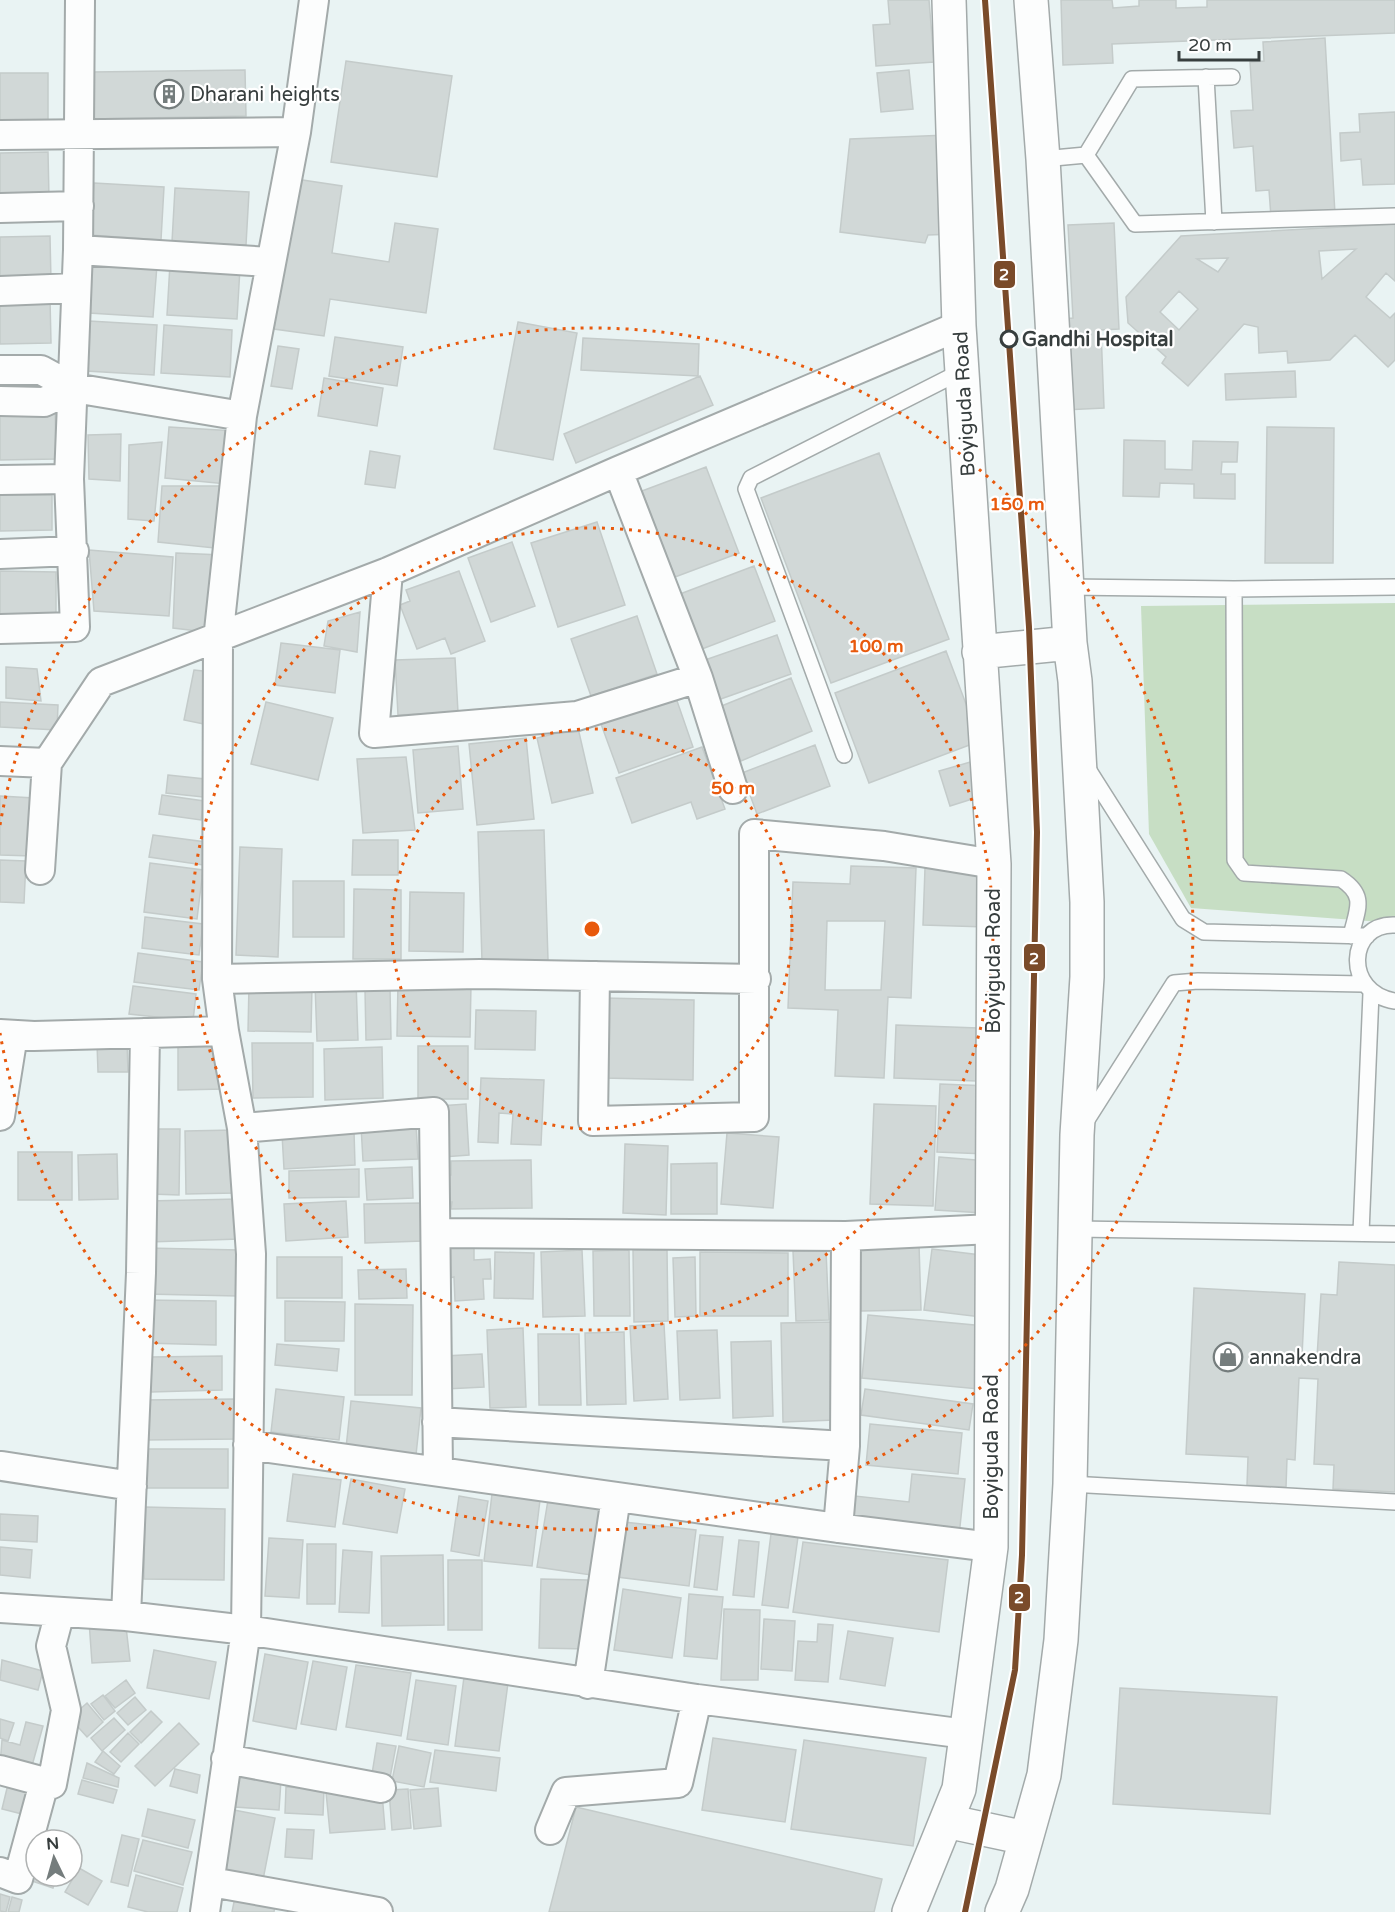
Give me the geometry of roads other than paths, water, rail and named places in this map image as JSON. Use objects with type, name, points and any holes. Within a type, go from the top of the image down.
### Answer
[{"type":"main road","name":"Boyiguda Road","points":[[918,1910],[946,1821],[959,1789],[991,1547],[994,864],[959,326],[949,0]]},
{"type":"main road","points":[[1002,1912],[1012,1889],[1044,1774],[1059,1651],[1070,1484],[1077,1135],[1087,977],[1087,924],[1075,681],[1070,644],[1043,159],[1031,0]]},
{"type":"main road","points":[[979,652],[1070,644]]},
{"type":"main road","points":[[946,1821],[1026,1838]]},
{"type":"street","points":[[0,629],[75,627],[74,551],[69,479],[78,250],[80,0]]},
{"type":"street","points":[[205,1912],[246,1630],[251,1254],[242,1128],[217,979],[218,640],[242,416],[296,132],[314,0]]},
{"type":"street","points":[[0,135],[296,132]]},
{"type":"street","points":[[0,208],[79,206]]},
{"type":"street","points":[[78,250],[270,262]]},
{"type":"street","points":[[0,291],[76,288]]},
{"type":"street","points":[[40,870],[47,763],[101,682],[218,640],[388,572],[959,326]]},
{"type":"street","points":[[0,370],[41,370],[74,388],[242,416]]},
{"type":"street","points":[[0,401],[44,402],[74,388]]},
{"type":"street","points":[[618,471],[698,678],[733,789]]},
{"type":"street","points":[[0,480],[69,479]]},
{"type":"street","points":[[0,554],[74,551]]},
{"type":"street","points":[[388,572],[374,733],[577,716],[698,678]]},
{"type":"street","points":[[0,761],[47,763]]},
{"type":"street","points":[[596,975],[593,1121],[754,1117],[756,979],[754,834],[884,846],[994,864]]},
{"type":"street","points":[[217,979],[596,975],[756,979]]},
{"type":"street","points":[[0,1116],[6,1034],[224,1031]]},
{"type":"street","points":[[126,1616],[141,1273],[145,1033]]},
{"type":"street","points":[[242,1128],[435,1112],[438,1471]]},
{"type":"street","points":[[436,1233],[846,1236],[992,1229]]},
{"type":"street","points":[[838,1528],[846,1446],[846,1236]]},
{"type":"street","points":[[437,1422],[846,1446]]},
{"type":"street","points":[[248,1446],[991,1547]]},
{"type":"street","points":[[2,1466],[132,1486]]},
{"type":"street","points":[[588,1684],[615,1497]]},
{"type":"street","points":[[0,1608],[126,1616],[246,1630],[697,1700],[966,1734]]},
{"type":"street","points":[[0,1770],[52,1784],[66,1710],[51,1646],[60,1612]]},
{"type":"street","points":[[550,1830],[566,1792],[678,1783],[697,1700]]},
{"type":"street","points":[[226,1759],[381,1788]]},
{"type":"street","points":[[0,1872],[18,1879],[44,1783]]},
{"type":"street","points":[[211,1882],[378,1912]]},
{"type":"lane","points":[[1206,77],[1214,222]]},
{"type":"lane","points":[[1086,155],[1132,79],[1232,77]]},
{"type":"lane","points":[[1043,159],[1086,155]]},
{"type":"lane","points":[[1086,155],[1135,224],[1395,216]]},
{"type":"lane","points":[[844,755],[746,489],[751,478],[962,371]]},
{"type":"lane","points":[[1068,587],[1234,589],[1395,587]]},
{"type":"lane","points":[[1234,589],[1235,860],[1244,873],[1341,879],[1354,887],[1359,899],[1352,936]]},
{"type":"lane","points":[[1078,753],[1183,919],[1204,932],[1367,936]]},
{"type":"lane","points":[[1361,1233],[1367,988],[1357,959],[1360,947],[1367,936],[1377,929],[1395,926]]},
{"type":"lane","points":[[1077,1135],[1174,983],[1198,981],[1367,988],[1382,999],[1395,1001]]},
{"type":"lane","points":[[1076,1229],[1395,1234]]},
{"type":"lane","points":[[1070,1484],[1395,1502]]},
{"type":"place","name":"Dharani heights","points":[[169,94]]},
{"type":"place","name":"Gandhi Hospital","points":[[1009,339]]},
{"type":"place","name":"annakendra","points":[[1228,1357]]}]
